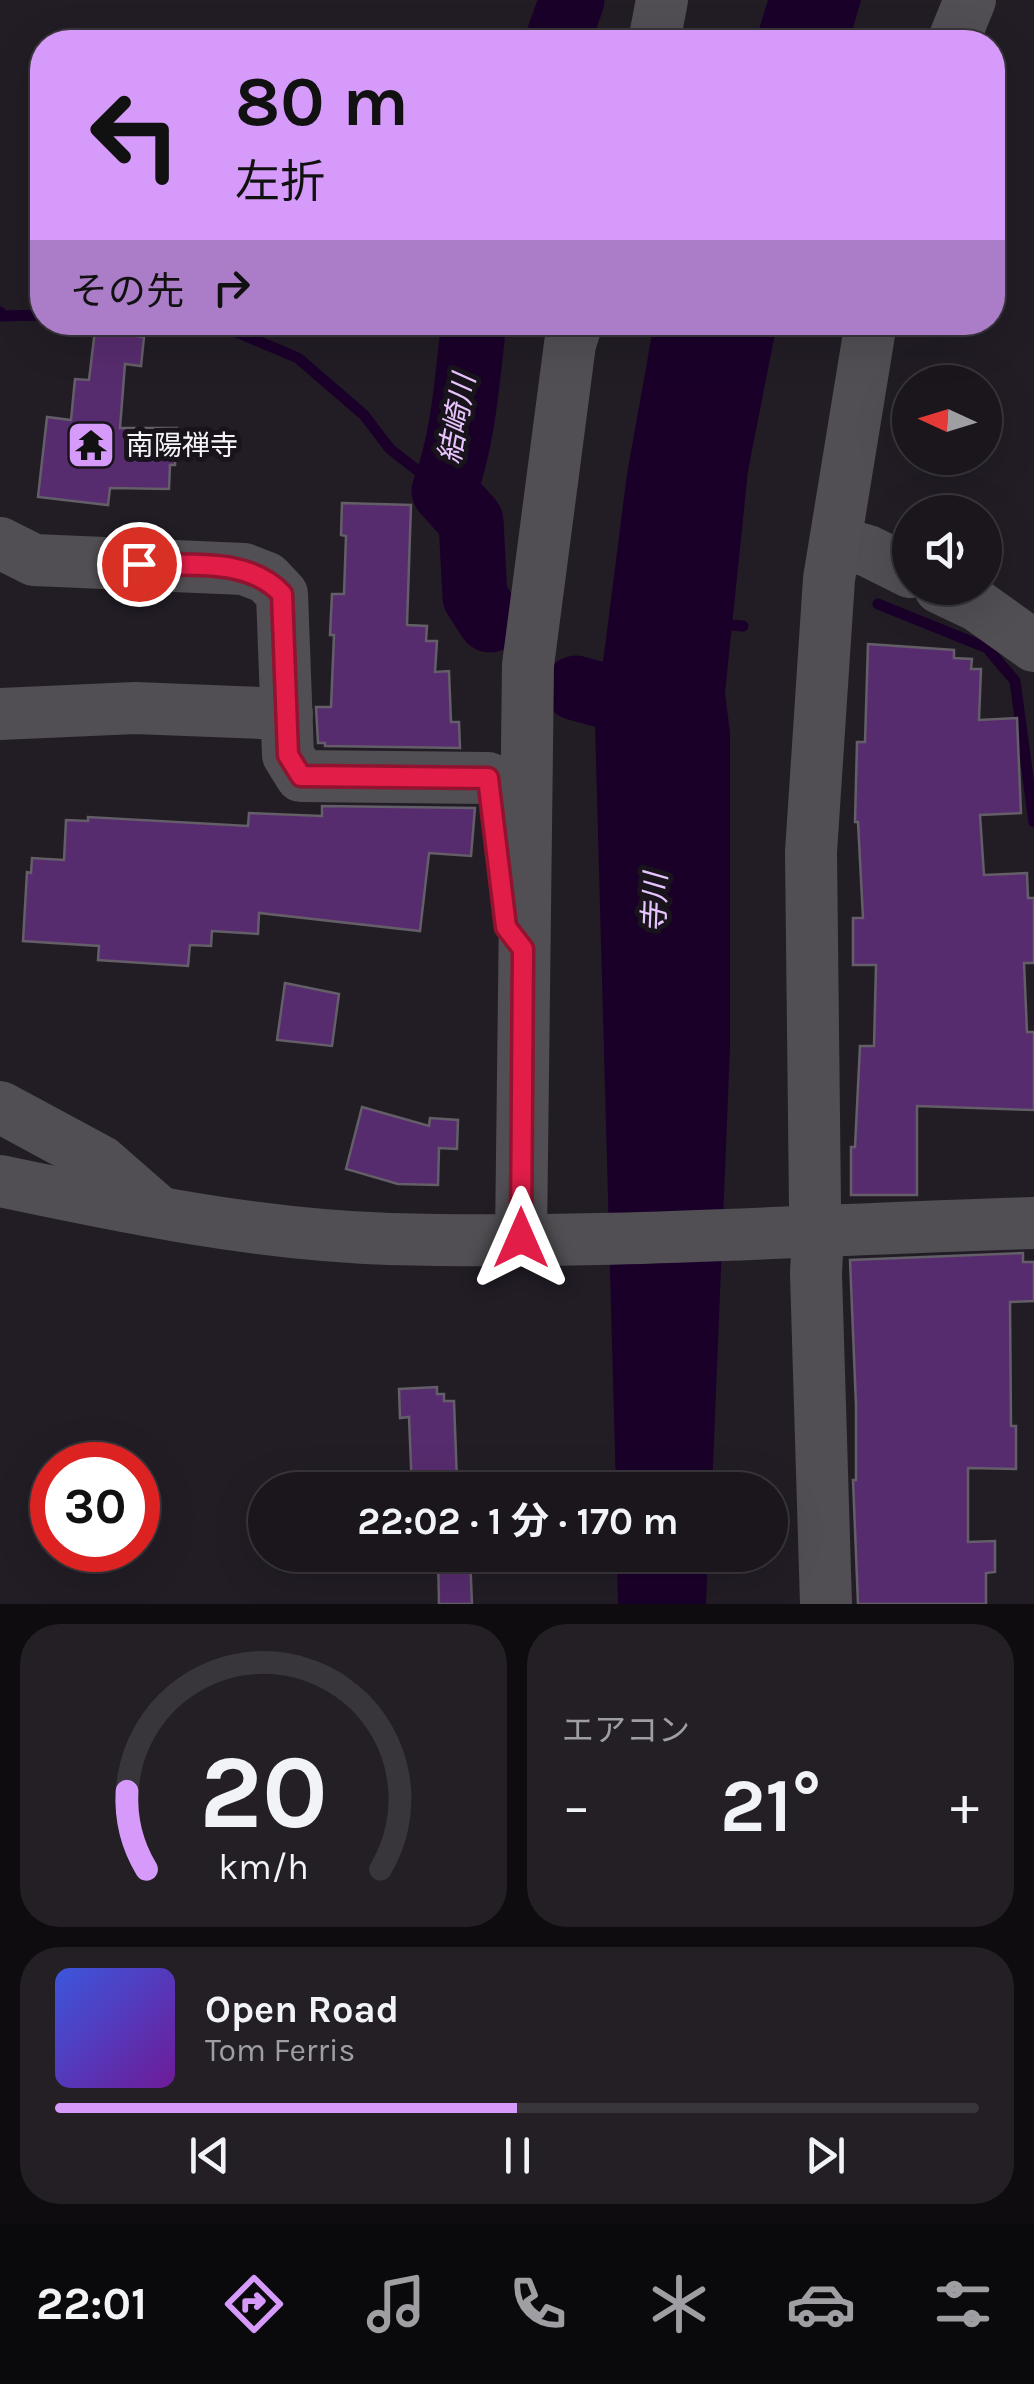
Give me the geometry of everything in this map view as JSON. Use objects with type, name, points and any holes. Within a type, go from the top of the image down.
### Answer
[{"type":"street","points":[[656,30],[662,0]]},
{"type":"street","points":[[959,30],[970,0]]},
{"type":"street","points":[[529,1239],[523,949],[531,646],[572,335]]},
{"type":"street","points":[[826,1604],[816,1274],[811,1230],[815,1206],[811,852],[829,579],[869,335]]},
{"type":"street","points":[[0,542],[34,560],[244,568],[268,578],[282,594],[288,755],[301,776],[488,778]]},
{"type":"street","points":[[836,542],[892,563]]},
{"type":"street","points":[[976,605],[1034,646]]},
{"type":"street","points":[[523,949],[506,927],[488,778],[512,661],[531,646]]},
{"type":"street","points":[[0,714],[135,708],[287,714]]},
{"type":"street","points":[[0,1107],[102,1162],[159,1212]]},
{"type":"street","points":[[0,1182],[240,1227],[388,1238],[529,1239],[1034,1223]]},
{"type":"water","points":[[768,0],[861,0],[852,30],[759,30]]},
{"type":"water","name":"寺川","points":[[652,335],[775,335],[748,471],[725,693],[730,732],[730,1048],[713,1472],[616,1472],[595,725],[627,474]]},
{"type":"water","points":[[617,1572],[707,1572],[706,1604],[618,1604]]},
{"type":"building","points":[[94,335],[144,337],[141,366],[125,364],[120,428],[177,428],[169,489],[110,488],[108,505],[38,497],[47,417],[71,420],[75,379],[89,380]]},
{"type":"building","points":[[342,503],[411,505],[407,625],[427,626],[426,641],[437,641],[435,672],[449,671],[451,722],[459,722],[460,748],[318,743],[316,707],[331,707],[332,594],[344,594],[346,536],[341,535]]},
{"type":"building","points":[[868,644],[954,650],[954,658],[972,659],[971,669],[981,669],[979,720],[1017,718],[1021,813],[980,815],[984,875],[1027,873],[1028,898],[1034,898],[1034,963],[1024,963],[1027,1032],[1034,1032],[1034,1110],[917,1106],[917,1195],[851,1195],[860,1046],[874,1046],[876,965],[853,965],[853,918],[863,918],[855,822],[857,742],[865,742]]},
{"type":"building","points":[[322,806],[475,808],[471,856],[429,853],[420,931],[259,913],[258,934],[212,931],[211,946],[190,945],[188,966],[98,960],[99,946],[23,941],[27,872],[31,873],[32,858],[64,860],[66,820],[88,821],[88,817],[248,826],[249,813],[322,816]]},
{"type":"building","points":[[285,983],[339,994],[332,1046],[277,1040]]},
{"type":"building","points":[[362,1107],[429,1126],[430,1118],[458,1120],[457,1149],[439,1148],[438,1185],[398,1184],[346,1169]]},
{"type":"building","points":[[1023,1253],[1023,1262],[1034,1262],[1034,1301],[1010,1302],[1011,1426],[1016,1426],[1016,1469],[968,1468],[968,1542],[995,1541],[995,1572],[986,1573],[986,1604],[858,1604],[850,1260]]},
{"type":"building","points":[[437,1387],[437,1394],[444,1394],[444,1401],[454,1401],[457,1472],[411,1472],[409,1417],[400,1418],[399,1389]]},
{"type":"building","points":[[438,1572],[471,1572],[472,1604],[439,1604]]},
{"type":"waterway","name":"結崎川","points":[[561,30],[572,0]]},
{"type":"waterway","points":[[0,312],[3,316],[30,315]]},
{"type":"waterway","points":[[244,335],[298,358],[364,415],[390,449],[444,491]]},
{"type":"waterway","name":"結崎川","points":[[473,335],[460,429],[444,491],[471,521],[475,597],[490,620]]},
{"type":"waterway","points":[[878,604],[987,648],[1015,681],[1034,822]]},
{"type":"waterway","points":[[718,624],[743,626]]},
{"type":"waterway","name":"結崎川","points":[[576,688],[664,712]]},
{"type":"place","name":"南陽禅寺","points":[[91,445]]},
{"type":"route","points":[[139,564],[244,568],[268,578],[282,594],[288,755],[301,776],[488,778],[506,927],[523,949],[521,1238]]}]
